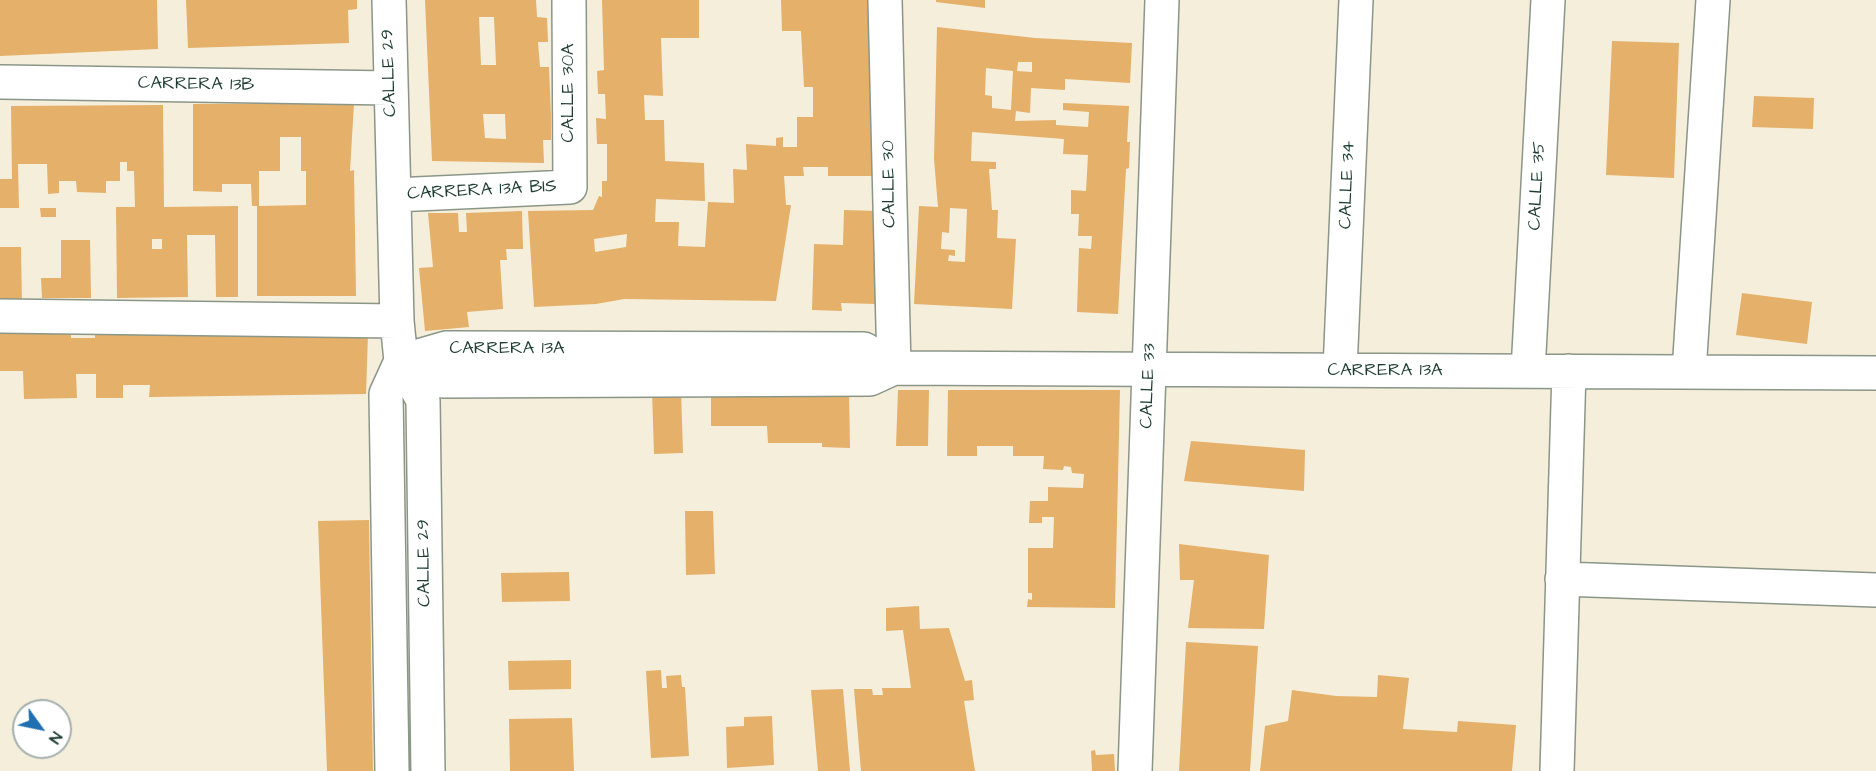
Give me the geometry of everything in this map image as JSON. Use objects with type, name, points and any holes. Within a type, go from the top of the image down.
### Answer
[{"type":"street","name":"CALLE 29","points":[[388,0],[397,321],[401,362],[423,400],[428,771]]},
{"type":"street","name":"CALLE 30A","points":[[569,0],[570,187]]},
{"type":"street","name":"CALLE 30","points":[[885,0],[894,368]]},
{"type":"street","name":"CALLE 33","points":[[1136,771],[1162,0]]},
{"type":"street","name":"CALLE 34","points":[[1340,370],[1356,0]]},
{"type":"street","name":"CALLE 35","points":[[1528,371],[1548,0]]},
{"type":"street","points":[[1689,372],[1713,0]]},
{"type":"street","name":"CARRERA 13B","points":[[2,82],[391,88]]},
{"type":"street","name":"CARRERA 13A BIS","points":[[394,195],[570,187]]},
{"type":"street","points":[[0,316],[397,321]]},
{"type":"street","name":"CALLE 29","points":[[392,771],[386,394],[401,362]]},
{"type":"street","name":"CARRERA 13A","points":[[401,362],[443,381],[870,379],[894,368],[1876,373]]},
{"type":"street","points":[[1557,771],[1569,371]]},
{"type":"street","points":[[1562,579],[1876,590]]},
{"type":"building","points":[[0,0],[157,0],[158,49],[0,56]]},
{"type":"building","points":[[186,0],[357,0],[357,9],[348,10],[349,43],[188,48]]},
{"type":"building","points":[[425,0],[536,0],[537,17],[547,18],[548,42],[538,42],[540,67],[549,67],[551,140],[543,140],[544,163],[432,161]],"holes":[[[479,17],[494,17],[496,65],[481,65]],[[483,114],[505,114],[506,139],[485,138]]]},
{"type":"building","points":[[602,0],[699,0],[699,38],[661,38],[663,96],[644,95],[645,120],[664,120],[665,161],[704,163],[705,201],[656,199],[655,222],[679,222],[678,246],[705,247],[708,202],[734,203],[733,169],[747,170],[746,144],[776,146],[776,138],[783,137],[783,147],[797,147],[797,117],[813,117],[813,87],[804,87],[801,31],[782,31],[781,0],[868,0],[877,176],[828,176],[828,167],[803,167],[804,176],[784,176],[786,205],[791,205],[776,301],[624,299],[596,304],[534,307],[528,211],[593,210],[599,196],[602,197],[602,181],[607,181],[607,144],[597,144],[596,118],[606,119],[605,94],[598,94],[597,71],[604,70]],"holes":[[[627,234],[626,247],[595,252],[594,239]]]},
{"type":"building","points":[[936,0],[985,0],[985,8],[936,2]]},
{"type":"building","points":[[937,27],[1035,38],[1132,43],[1130,83],[1065,79],[1065,90],[1031,88],[1030,113],[1016,111],[1015,121],[1056,120],[1056,125],[1088,127],[1089,112],[1063,110],[1063,103],[1129,106],[1127,142],[1130,142],[1129,168],[1126,169],[1118,314],[1077,312],[1079,248],[1091,249],[1092,236],[1078,236],[1079,214],[1071,214],[1071,190],[1086,191],[1088,155],[1063,154],[1064,139],[972,132],[971,161],[996,162],[996,169],[989,169],[992,210],[998,210],[997,238],[1016,239],[1012,309],[914,304],[919,206],[938,207],[934,159]],"holes":[[[1018,62],[1032,62],[1032,72],[1017,71]],[[986,68],[1013,71],[1011,110],[992,108],[992,96],[985,95]],[[950,208],[967,209],[965,262],[948,261],[949,255],[955,256],[955,250],[941,249],[942,232],[949,233]]]},
{"type":"building","points":[[1612,41],[1679,43],[1674,178],[1606,175]]},
{"type":"building","points":[[1754,96],[1814,98],[1813,129],[1752,127]]},
{"type":"building","points":[[354,103],[350,171],[354,170],[356,296],[257,296],[257,206],[252,206],[251,184],[222,184],[222,192],[193,191],[193,104]],"holes":[[[280,137],[301,137],[301,171],[306,171],[306,205],[259,206],[259,171],[280,171]]]},
{"type":"building","points":[[163,105],[164,207],[238,206],[238,297],[216,297],[215,235],[187,235],[188,297],[117,298],[116,207],[135,207],[134,171],[127,171],[127,162],[120,162],[120,181],[106,181],[106,193],[77,192],[76,181],[59,181],[59,193],[48,194],[47,164],[18,164],[19,208],[0,208],[0,179],[12,179],[11,106]],"holes":[[[152,239],[162,239],[162,249],[152,249]]]},
{"type":"building","points":[[40,208],[56,208],[56,217],[41,217]]},
{"type":"building","points":[[844,210],[878,211],[876,304],[841,303],[842,311],[812,310],[814,244],[843,245]]},
{"type":"building","points":[[522,211],[523,249],[506,249],[507,260],[500,260],[503,309],[467,312],[469,327],[425,331],[419,268],[433,267],[428,213],[458,213],[459,232],[467,232],[466,213]]},
{"type":"building","points":[[61,240],[90,240],[91,298],[42,298],[41,278],[61,278]]},
{"type":"building","points":[[0,247],[21,247],[22,305],[0,305]]},
{"type":"building","points":[[1742,293],[1812,302],[1807,344],[1736,335]]},
{"type":"building","points":[[71,326],[71,338],[95,338],[95,331],[368,334],[366,394],[149,397],[150,385],[123,385],[123,398],[96,398],[96,374],[76,374],[77,398],[24,399],[23,371],[0,371],[0,331]]},
{"type":"building","points":[[711,389],[849,390],[850,448],[822,447],[822,443],[768,443],[767,426],[711,426]]},
{"type":"building","points":[[681,390],[683,453],[654,454],[652,391]]},
{"type":"building","points":[[898,390],[929,390],[928,446],[896,446]]},
{"type":"building","points":[[948,390],[1120,390],[1115,608],[1027,607],[1028,599],[1032,600],[1032,593],[1028,593],[1028,548],[1053,548],[1054,517],[1042,517],[1042,523],[1029,523],[1030,501],[1048,501],[1048,487],[1083,488],[1084,474],[1072,473],[1071,467],[1064,466],[1063,470],[1043,469],[1044,456],[1013,456],[1013,446],[977,446],[977,456],[947,456]]},
{"type":"building","points":[[1191,441],[1305,450],[1304,491],[1184,481]]},
{"type":"building","points":[[685,511],[713,511],[715,574],[686,575]]},
{"type":"building","points":[[369,520],[373,771],[327,771],[318,521]]},
{"type":"building","points":[[1179,544],[1269,555],[1264,629],[1188,628],[1194,580],[1180,580]]},
{"type":"building","points":[[569,572],[570,601],[502,602],[501,573]]},
{"type":"building","points":[[919,606],[920,629],[949,628],[965,681],[972,680],[974,700],[964,701],[975,771],[861,771],[854,689],[872,689],[873,695],[883,695],[882,688],[911,688],[903,630],[886,631],[886,608]]},
{"type":"building","points":[[1186,642],[1258,646],[1250,771],[1179,771]]},
{"type":"building","points":[[571,660],[571,689],[509,690],[508,661]]},
{"type":"building","points":[[661,670],[662,688],[667,688],[666,676],[681,675],[682,687],[685,687],[689,756],[651,758],[646,671]]},
{"type":"building","points":[[1378,675],[1409,678],[1403,729],[1457,732],[1458,721],[1516,725],[1512,771],[1260,771],[1265,726],[1288,721],[1292,690],[1336,696],[1377,697]]},
{"type":"building","points":[[843,689],[850,771],[818,771],[811,690]]},
{"type":"building","points":[[772,716],[774,765],[727,768],[726,727],[744,726],[744,717]]},
{"type":"building","points":[[572,718],[574,771],[510,771],[509,719]]},
{"type":"building","points":[[1095,750],[1096,755],[1114,754],[1115,771],[1092,771],[1091,751]]}]
